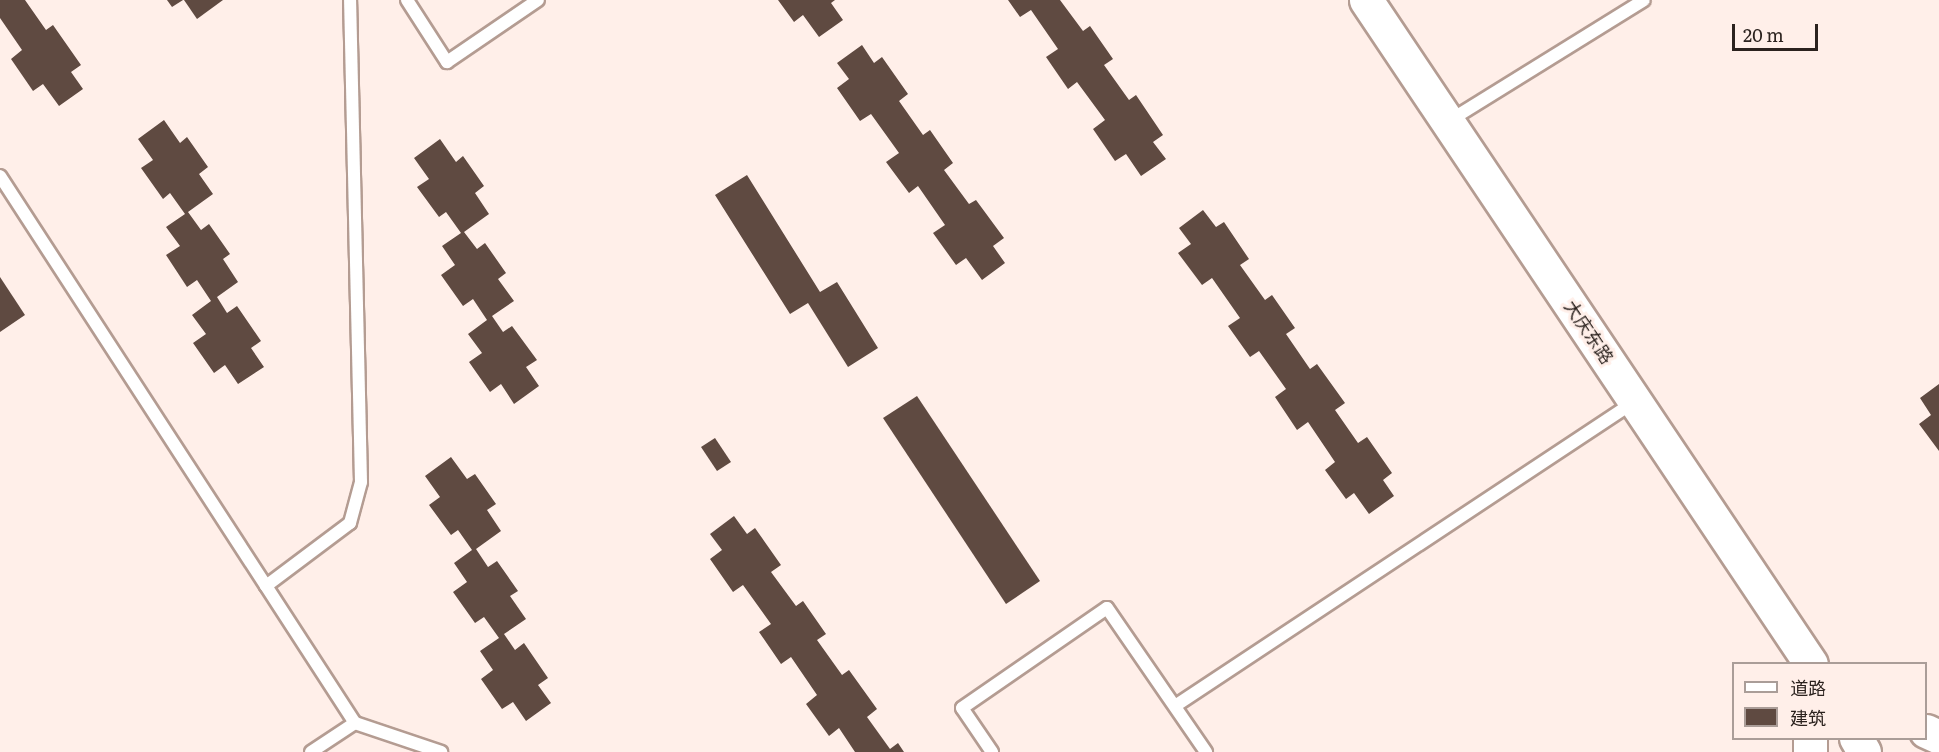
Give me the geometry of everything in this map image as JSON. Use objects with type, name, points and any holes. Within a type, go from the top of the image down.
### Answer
[{"type":"main road","name":"大庆东路","points":[[1366,0],[1810,662]]},
{"type":"lane","points":[[266,586],[350,523],[361,482],[350,0]]},
{"type":"lane","points":[[407,0],[447,62],[538,0]]},
{"type":"lane","points":[[1448,121],[1644,0]]},
{"type":"lane","points":[[0,176],[355,723],[441,752]]},
{"type":"lane","points":[[1175,706],[1635,401]]},
{"type":"lane","points":[[992,752],[962,708],[1107,608],[1206,752]]},
{"type":"lane","points":[[311,752],[355,723]]},
{"type":"building","points":[[0,0],[25,0],[46,30],[53,25],[81,65],[71,72],[83,89],[59,106],[43,84],[33,91],[11,59],[22,50],[0,18]]},
{"type":"building","points":[[167,0],[183,0],[172,7]]},
{"type":"building","points":[[184,0],[223,0],[197,19]]},
{"type":"building","points":[[778,0],[835,0],[831,3],[843,20],[819,37],[803,15],[794,22]]},
{"type":"building","points":[[1008,0],[1060,0],[1083,31],[1090,26],[1113,59],[1104,65],[1129,100],[1136,95],[1163,135],[1153,142],[1166,159],[1141,176],[1126,154],[1115,161],[1093,129],[1105,120],[1077,82],[1068,89],[1046,57],[1058,49],[1031,10],[1020,17]]},
{"type":"building","points":[[862,45],[874,63],[882,57],[908,94],[899,101],[923,135],[930,130],[953,163],[944,170],[969,204],[976,200],[1004,238],[993,246],[1005,263],[982,280],[966,258],[956,265],[933,233],[945,225],[918,186],[909,193],[886,162],[899,153],[871,114],[860,121],[837,88],[849,79],[837,63]]},
{"type":"building","points":[[164,120],[180,143],[187,137],[208,167],[199,174],[213,194],[188,212],[201,230],[209,224],[230,254],[223,259],[238,282],[217,297],[227,313],[237,306],[261,341],[251,348],[264,367],[238,384],[225,365],[214,373],[193,343],[206,334],[192,315],[211,301],[197,280],[187,287],[166,255],[180,246],[166,227],[185,214],[170,193],[163,199],[141,168],[153,160],[138,139]]},
{"type":"building","points":[[440,139],[456,162],[463,156],[484,186],[475,193],[489,214],[464,232],[477,249],[485,243],[506,273],[498,279],[514,301],[492,316],[503,332],[512,326],[537,360],[526,367],[539,386],[514,404],[501,384],[490,392],[469,362],[482,353],[468,334],[487,320],[473,299],[463,306],[441,275],[455,265],[442,246],[461,233],[446,212],[439,217],[417,187],[429,179],[414,158]]},
{"type":"building","points":[[747,175],[820,292],[837,282],[878,348],[848,367],[808,303],[790,314],[715,195]]},
{"type":"building","points":[[1203,210],[1216,227],[1224,222],[1249,259],[1240,265],[1265,300],[1272,295],[1295,328],[1286,334],[1310,369],[1317,364],[1345,403],[1335,410],[1358,443],[1367,437],[1392,473],[1383,480],[1394,496],[1369,514],[1354,493],[1346,499],[1325,470],[1335,462],[1308,422],[1297,430],[1275,397],[1286,389],[1259,351],[1250,357],[1228,326],[1240,318],[1212,278],[1202,285],[1178,253],[1191,244],[1179,228]]},
{"type":"building","points":[[0,277],[25,315],[0,332]]},
{"type":"building","points":[[1939,384],[1939,451],[1919,424],[1931,415],[1920,398]]},
{"type":"building","points":[[917,396],[1040,581],[1006,604],[883,418]]},
{"type":"building","points":[[715,438],[731,462],[717,471],[701,447]]},
{"type":"building","points":[[451,457],[467,479],[475,474],[496,504],[487,510],[501,531],[476,549],[488,567],[497,561],[518,591],[510,596],[526,619],[504,634],[515,650],[524,643],[548,678],[538,685],[551,703],[526,721],[513,702],[502,709],[481,679],[493,670],[480,651],[499,638],[484,617],[475,623],[453,592],[467,582],[454,563],[472,550],[458,530],[451,535],[429,505],[440,497],[425,476]]},
{"type":"building","points":[[734,516],[747,534],[755,528],[781,565],[771,572],[796,606],[803,601],[826,634],[817,640],[842,675],[849,670],[877,709],[867,717],[890,749],[898,743],[904,752],[855,752],[839,728],[829,736],[806,704],[817,695],[791,657],[781,664],[759,632],[771,624],[743,585],[733,592],[710,559],[722,550],[710,534]]}]
